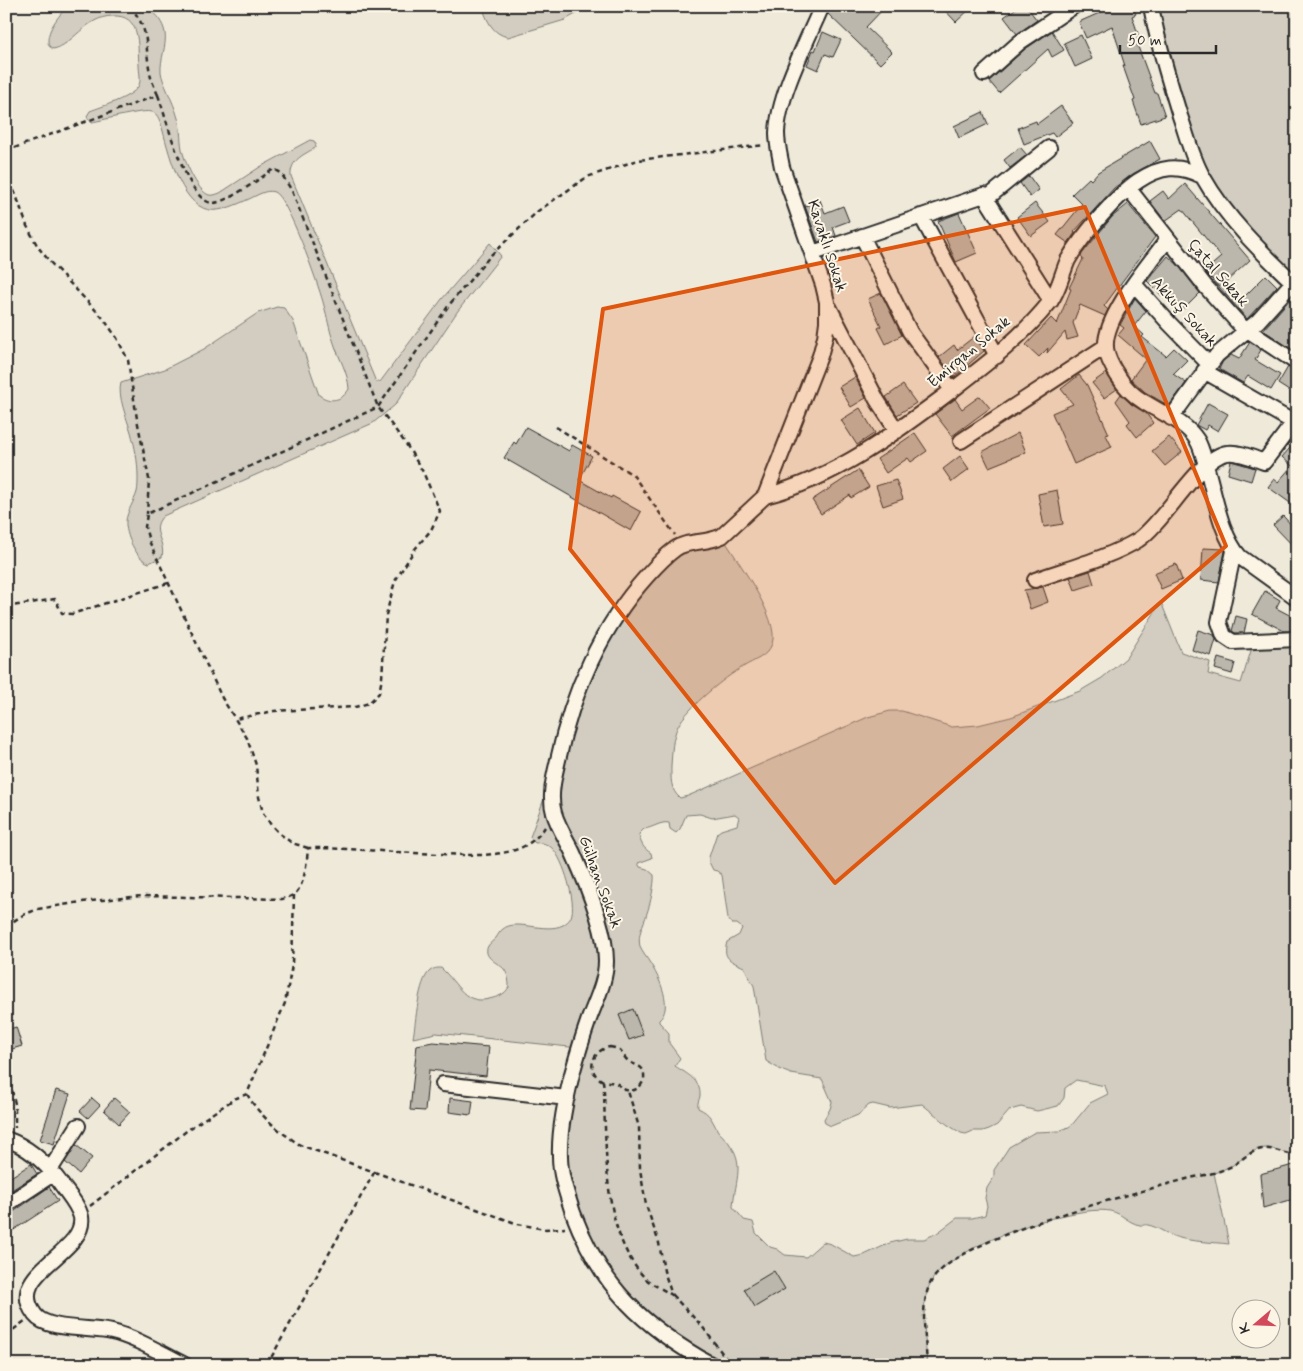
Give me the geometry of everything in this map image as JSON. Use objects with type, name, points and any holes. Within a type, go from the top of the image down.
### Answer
[{"type":"street","name":"Kavaklı Sokak","points":[[765,496],[820,356],[827,322],[827,302],[813,253],[788,185],[778,143],[778,124],[785,95],[822,6]]},
{"type":"street","points":[[984,74],[1020,42],[1074,6]]},
{"type":"street","points":[[1151,6],[1168,81],[1188,143],[1202,176],[1233,220],[1254,244],[1295,284],[1247,330],[1224,348],[1206,368],[1171,418]]},
{"type":"street","points":[[986,198],[1049,148]]},
{"type":"street","name":"Emirgan Sokak","points":[[765,496],[795,488],[824,474],[898,432],[997,356],[1051,300],[1071,256],[1085,236],[1129,189],[1147,176],[1172,167],[1182,168],[1202,176]]},
{"type":"street","name":"Çatal Sokak","points":[[1129,189],[1167,240],[1206,287],[1247,330],[1297,363]]},
{"type":"street","points":[[813,253],[984,194],[1051,300]]},
{"type":"street","points":[[921,216],[997,356]]},
{"type":"street","points":[[862,236],[910,332],[952,390]]},
{"type":"street","points":[[1167,240],[1126,295],[1110,325],[1106,346],[1111,365],[1129,391],[1185,427],[1194,435],[1200,446],[1220,516],[1234,551],[1297,598]]},
{"type":"street","name":"Akkuş Sokak","points":[[1134,284],[1206,368],[1295,420]]},
{"type":"street","points":[[827,302],[842,336],[877,400],[898,432]]},
{"type":"street","points":[[961,441],[1106,346]]},
{"type":"street","points":[[1035,580],[1114,552],[1138,540],[1162,518],[1186,486],[1206,465],[1218,456],[1232,452],[1264,462],[1295,420]]},
{"type":"street","name":"Gülhan Sokak","points":[[712,1365],[676,1343],[649,1323],[628,1304],[599,1268],[579,1228],[565,1189],[560,1154],[561,1133],[567,1098],[579,1048],[600,991],[606,961],[603,939],[596,916],[573,854],[554,814],[552,800],[553,783],[575,700],[589,665],[629,597],[662,560],[682,545],[713,540],[722,536],[765,496]]},
{"type":"street","points":[[1234,551],[1219,622],[1224,636],[1234,642],[1297,639]]},
{"type":"street","points":[[443,1084],[567,1098]]},
{"type":"street","points":[[9,1203],[52,1172],[78,1126]]},
{"type":"street","points":[[11,1141],[31,1151],[52,1172],[80,1214],[81,1224],[74,1237],[31,1283],[29,1299],[34,1314],[50,1323],[120,1334],[185,1365]]},
{"type":"path","points":[[130,6],[144,28],[150,75],[176,155],[184,171],[203,199],[211,203],[217,202],[240,191],[274,169],[281,173],[292,191],[378,407],[406,444],[423,472],[440,511],[431,530],[415,549],[395,581],[386,615],[382,678],[379,693],[369,703],[355,707],[274,711],[235,719]]},
{"type":"path","points":[[6,151],[158,95]]},
{"type":"path","points":[[147,514],[378,407],[449,305],[491,255],[538,211],[587,177],[638,160],[778,143]]},
{"type":"path","points":[[6,174],[27,226],[38,247],[103,318],[117,338],[128,360],[137,419],[150,480],[144,527],[222,698],[247,738],[256,765],[259,797],[263,812],[270,825],[292,843],[308,848],[486,855],[504,853],[526,845],[542,832],[554,814]]},
{"type":"path","points":[[556,427],[633,475],[682,545]]},
{"type":"path","points":[[6,607],[55,599],[62,613],[72,614],[168,583]]},
{"type":"path","points":[[6,926],[23,915],[38,909],[80,902],[142,896],[282,899],[294,895],[300,887],[307,861],[308,848]]},
{"type":"path","points":[[80,1214],[189,1130],[234,1099],[247,1094],[285,1004],[292,966],[294,895]]},
{"type":"path","points":[[6,917],[11,923]]},
{"type":"path","points":[[615,1048],[622,1052],[629,1061],[637,1064],[644,1072],[644,1080],[641,1086],[635,1090],[628,1090],[614,1083],[603,1081],[594,1072],[593,1059],[602,1049],[615,1048]]},
{"type":"path","points":[[6,1064],[15,1104],[11,1141]]},
{"type":"path","points":[[603,1081],[610,1200],[622,1243],[628,1256],[648,1280],[672,1295],[701,1325],[731,1365]]},
{"type":"path","points":[[628,1090],[639,1126],[640,1161],[646,1206],[662,1252],[664,1271],[672,1295]]},
{"type":"path","points":[[247,1094],[254,1106],[270,1124],[300,1145],[518,1224],[544,1229],[579,1228]]},
{"type":"path","points":[[927,1365],[924,1309],[926,1293],[932,1280],[951,1262],[1019,1228],[1184,1180],[1214,1174],[1259,1149],[1266,1148],[1297,1154]]},
{"type":"path","points":[[267,1365],[374,1171]]},
{"type":"path","points":[[6,1335],[34,1314]]},
{"type":"highlighted area","points":[[1085,207],[1226,546],[835,883],[570,549],[603,309]]},
{"type":"shaded area","points":[[68,6],[148,6],[159,19],[164,29],[165,38],[161,72],[178,119],[183,154],[196,182],[209,195],[220,193],[260,167],[310,140],[314,141],[316,144],[315,148],[295,162],[291,170],[291,176],[376,382],[380,382],[442,299],[490,243],[501,256],[457,312],[395,405],[373,423],[163,516],[158,526],[163,551],[162,557],[149,563],[140,557],[132,545],[126,526],[128,514],[137,492],[138,471],[134,443],[121,400],[121,383],[165,369],[204,349],[258,313],[277,307],[284,308],[293,321],[319,395],[331,400],[336,399],[343,396],[349,389],[345,371],[332,338],[323,302],[309,261],[287,209],[280,198],[274,192],[268,191],[219,210],[209,210],[199,206],[182,186],[176,174],[158,116],[148,111],[92,122],[88,119],[87,116],[90,111],[129,95],[138,87],[140,79],[136,32],[129,20],[122,17],[102,18],[86,26],[60,47],[53,49],[49,46],[48,41],[50,30]]},
{"type":"shaded area","points":[[482,6],[590,6],[565,20],[508,37],[494,30]]},
{"type":"shaded area","points":[[1151,6],[1297,6],[1297,278],[1293,282],[1202,176]]},
{"type":"shaded area","points":[[722,536],[764,605],[773,633],[772,644],[767,652],[717,685],[690,710],[678,726],[673,746],[671,775],[674,791],[680,798],[868,717],[890,711],[902,711],[952,727],[978,725],[1011,717],[1080,691],[1102,678],[1126,658],[1161,602],[1181,652],[1210,662],[1208,674],[1241,683],[1254,641],[1294,639],[1297,653],[1297,1155],[1269,1148],[1260,1149],[1233,1165],[1214,1173],[1229,1244],[1182,1239],[1152,1226],[1136,1224],[1110,1211],[1069,1214],[1013,1231],[961,1255],[942,1269],[931,1282],[927,1291],[924,1311],[927,1365],[712,1365],[676,1343],[599,1268],[561,1169],[579,1048],[436,1033],[413,1038],[420,992],[430,971],[441,968],[469,997],[483,1000],[493,998],[504,993],[509,987],[504,969],[487,954],[488,946],[501,931],[515,925],[556,927],[563,925],[570,918],[572,910],[571,892],[561,862],[551,847],[535,843],[530,837],[589,665],[662,559]],"holes":[[[700,814],[712,818],[735,814],[739,817],[737,825],[717,833],[709,857],[713,870],[722,875],[728,919],[732,924],[737,924],[742,928],[739,935],[727,942],[727,956],[744,967],[754,986],[766,1061],[791,1074],[822,1079],[832,1102],[824,1119],[825,1123],[831,1126],[858,1115],[869,1105],[873,1104],[890,1108],[922,1104],[948,1125],[966,1134],[973,1131],[983,1131],[997,1125],[1010,1110],[1021,1107],[1037,1111],[1058,1106],[1064,1098],[1065,1088],[1076,1080],[1105,1086],[1108,1094],[1090,1103],[1071,1126],[1059,1131],[1035,1132],[1009,1147],[994,1170],[994,1177],[987,1188],[985,1215],[972,1218],[957,1218],[937,1233],[924,1239],[907,1239],[890,1243],[864,1255],[854,1257],[831,1244],[823,1242],[806,1257],[785,1255],[777,1249],[770,1247],[756,1233],[753,1222],[744,1220],[733,1207],[738,1176],[735,1153],[706,1112],[698,1108],[700,1090],[696,1082],[675,1066],[680,1058],[669,1043],[669,1033],[659,1022],[665,1008],[664,992],[639,942],[640,933],[651,900],[654,879],[654,875],[647,869],[640,867],[638,863],[652,858],[651,853],[641,843],[639,834],[644,829],[666,823],[669,823],[670,829],[676,833],[680,829],[686,815]]]},
{"type":"building","points":[[832,6],[886,6],[866,27],[892,52],[880,64],[828,14]]},
{"type":"building","points":[[941,6],[973,6],[956,22]]},
{"type":"building","points":[[1019,6],[1026,6],[1037,20],[1017,34],[1004,17]]},
{"type":"building","points":[[1104,6],[1132,6],[1136,14],[1132,16],[1141,43],[1137,44],[1165,116],[1141,124],[1112,26],[1086,38],[1079,22],[1106,10]]},
{"type":"building","points":[[1052,31],[1064,50],[1052,57],[1048,49],[999,93],[989,81],[1025,49]]},
{"type":"building","points":[[823,32],[841,40],[833,57],[825,54],[818,70],[807,65]]},
{"type":"building","points":[[1081,35],[1092,59],[1075,67],[1064,43]]},
{"type":"building","points":[[1061,106],[1073,123],[1055,137],[1052,133],[1024,144],[1018,128],[1036,121],[1037,124]]},
{"type":"building","points":[[983,112],[988,124],[959,138],[954,126]]},
{"type":"building","points":[[1150,141],[1160,159],[1133,174],[1114,188],[1074,232],[1068,243],[1057,235],[1082,204],[1072,194],[1089,178],[1091,180],[1098,172]]},
{"type":"building","points":[[1020,147],[1027,155],[1010,168],[1004,160]]},
{"type":"building","points":[[1029,176],[1039,190],[1030,197],[1020,183]]},
{"type":"building","points":[[1185,184],[1250,260],[1226,282],[1242,299],[1266,275],[1277,286],[1247,319],[1205,271],[1221,257],[1182,209],[1165,221],[1150,201],[1163,191],[1169,199]]},
{"type":"building","points":[[820,200],[825,213],[843,206],[849,221],[833,227],[836,236],[818,242],[805,206]]},
{"type":"building","points":[[1035,203],[1050,222],[1031,236],[1017,217]]},
{"type":"building","points":[[1128,204],[1155,237],[1104,306],[1108,310],[1105,316],[1080,305],[1073,323],[1078,337],[1067,340],[1065,332],[1047,353],[1048,348],[1039,357],[1026,345],[1051,318],[1057,324],[1071,289],[1069,288],[1083,259],[1081,257],[1082,254],[1112,217]]},
{"type":"building","points":[[959,213],[977,253],[956,262],[938,221]]},
{"type":"building","points":[[1168,256],[1178,265],[1200,293],[1184,309],[1166,292],[1162,296],[1147,281]]},
{"type":"building","points":[[881,293],[902,335],[886,344],[878,328],[881,326],[868,299]]},
{"type":"building","points":[[1135,298],[1146,311],[1134,326],[1144,335],[1142,337],[1166,356],[1174,348],[1187,360],[1173,374],[1186,383],[1169,406],[1145,392],[1131,379],[1146,359],[1118,335],[1124,328],[1120,325]]},
{"type":"building","points":[[1291,298],[1297,303],[1297,344],[1293,350],[1263,330]]},
{"type":"building","points":[[975,336],[984,351],[954,377],[939,357],[954,345],[957,350]]},
{"type":"building","points":[[1250,342],[1261,350],[1255,360],[1280,375],[1271,390],[1248,376],[1243,383],[1219,369],[1223,361],[1231,355],[1239,359]]},
{"type":"building","points":[[1288,367],[1297,372],[1297,378],[1289,391],[1278,384]]},
{"type":"building","points":[[1106,373],[1117,389],[1104,398],[1092,383]]},
{"type":"building","points":[[1079,375],[1087,385],[1109,434],[1106,435],[1112,447],[1074,464],[1052,413],[1073,404],[1061,389]]},
{"type":"building","points":[[855,377],[866,398],[851,407],[839,387]]},
{"type":"building","points":[[903,385],[916,403],[897,415],[886,397]]},
{"type":"building","points":[[1121,394],[1131,404],[1146,413],[1153,423],[1137,437],[1127,424],[1130,421],[1116,401]]},
{"type":"building","points":[[980,396],[990,408],[952,436],[935,414],[955,399],[962,409]]},
{"type":"building","points":[[1208,403],[1228,414],[1218,431],[1208,425],[1205,430],[1196,425]]},
{"type":"building","points":[[860,408],[875,433],[857,445],[841,420]]},
{"type":"building","points":[[526,427],[569,451],[572,445],[592,456],[579,480],[641,512],[631,531],[504,458],[514,442],[516,444]]},
{"type":"building","points":[[915,433],[927,451],[911,462],[908,458],[886,473],[877,459]]},
{"type":"building","points":[[1018,433],[1026,452],[989,467],[982,452]]},
{"type":"building","points":[[1169,437],[1182,452],[1165,466],[1152,451]]},
{"type":"building","points":[[1297,440],[1297,499],[1293,505],[1268,487],[1274,479],[1278,482],[1292,466],[1282,457]]},
{"type":"building","points":[[960,456],[969,469],[952,482],[943,469]]},
{"type":"building","points":[[1231,461],[1255,468],[1251,481],[1228,474]]},
{"type":"building","points":[[858,470],[869,487],[851,498],[850,495],[821,514],[812,500]]},
{"type":"building","points":[[896,480],[903,499],[883,506],[876,486]]},
{"type":"building","points":[[1057,490],[1063,524],[1044,527],[1038,494]]},
{"type":"building","points":[[1283,516],[1297,531],[1297,550],[1273,525]]},
{"type":"building","points":[[1203,548],[1224,549],[1225,551],[1219,582],[1201,580]]},
{"type":"building","points":[[1176,564],[1182,580],[1161,589],[1154,573]]},
{"type":"building","points":[[1090,571],[1094,584],[1075,590],[1070,577]]},
{"type":"building","points":[[1043,587],[1048,602],[1030,609],[1024,590]]},
{"type":"building","points":[[1265,591],[1280,600],[1276,608],[1297,619],[1290,631],[1284,631],[1252,614]]},
{"type":"building","points":[[1236,616],[1247,619],[1244,633],[1232,631]]},
{"type":"building","points":[[1198,630],[1214,635],[1216,639],[1211,656],[1192,650]]},
{"type":"building","points":[[1218,658],[1235,663],[1232,674],[1215,669]]},
{"type":"building","points":[[633,1009],[643,1035],[629,1040],[619,1015]]},
{"type":"building","points":[[16,1027],[22,1046],[9,1050],[6,1043],[6,1030]]},
{"type":"building","points":[[433,1042],[489,1047],[486,1076],[429,1070],[425,1111],[410,1110],[417,1045]]},
{"type":"building","points":[[56,1090],[70,1094],[54,1144],[40,1140]]},
{"type":"building","points":[[92,1098],[100,1105],[88,1118],[80,1111]]},
{"type":"building","points":[[114,1098],[130,1112],[119,1124],[104,1110]]},
{"type":"building","points":[[450,1098],[473,1101],[471,1115],[449,1112]]},
{"type":"building","points":[[76,1145],[92,1158],[79,1174],[65,1162]]},
{"type":"building","points":[[31,1164],[37,1174],[10,1191],[6,1185],[6,1180]]},
{"type":"building","points":[[1297,1164],[1297,1198],[1263,1208],[1260,1174]]},
{"type":"building","points":[[49,1187],[58,1201],[6,1235],[6,1217]]},
{"type":"building","points":[[774,1271],[785,1289],[755,1307],[744,1289]]}]
